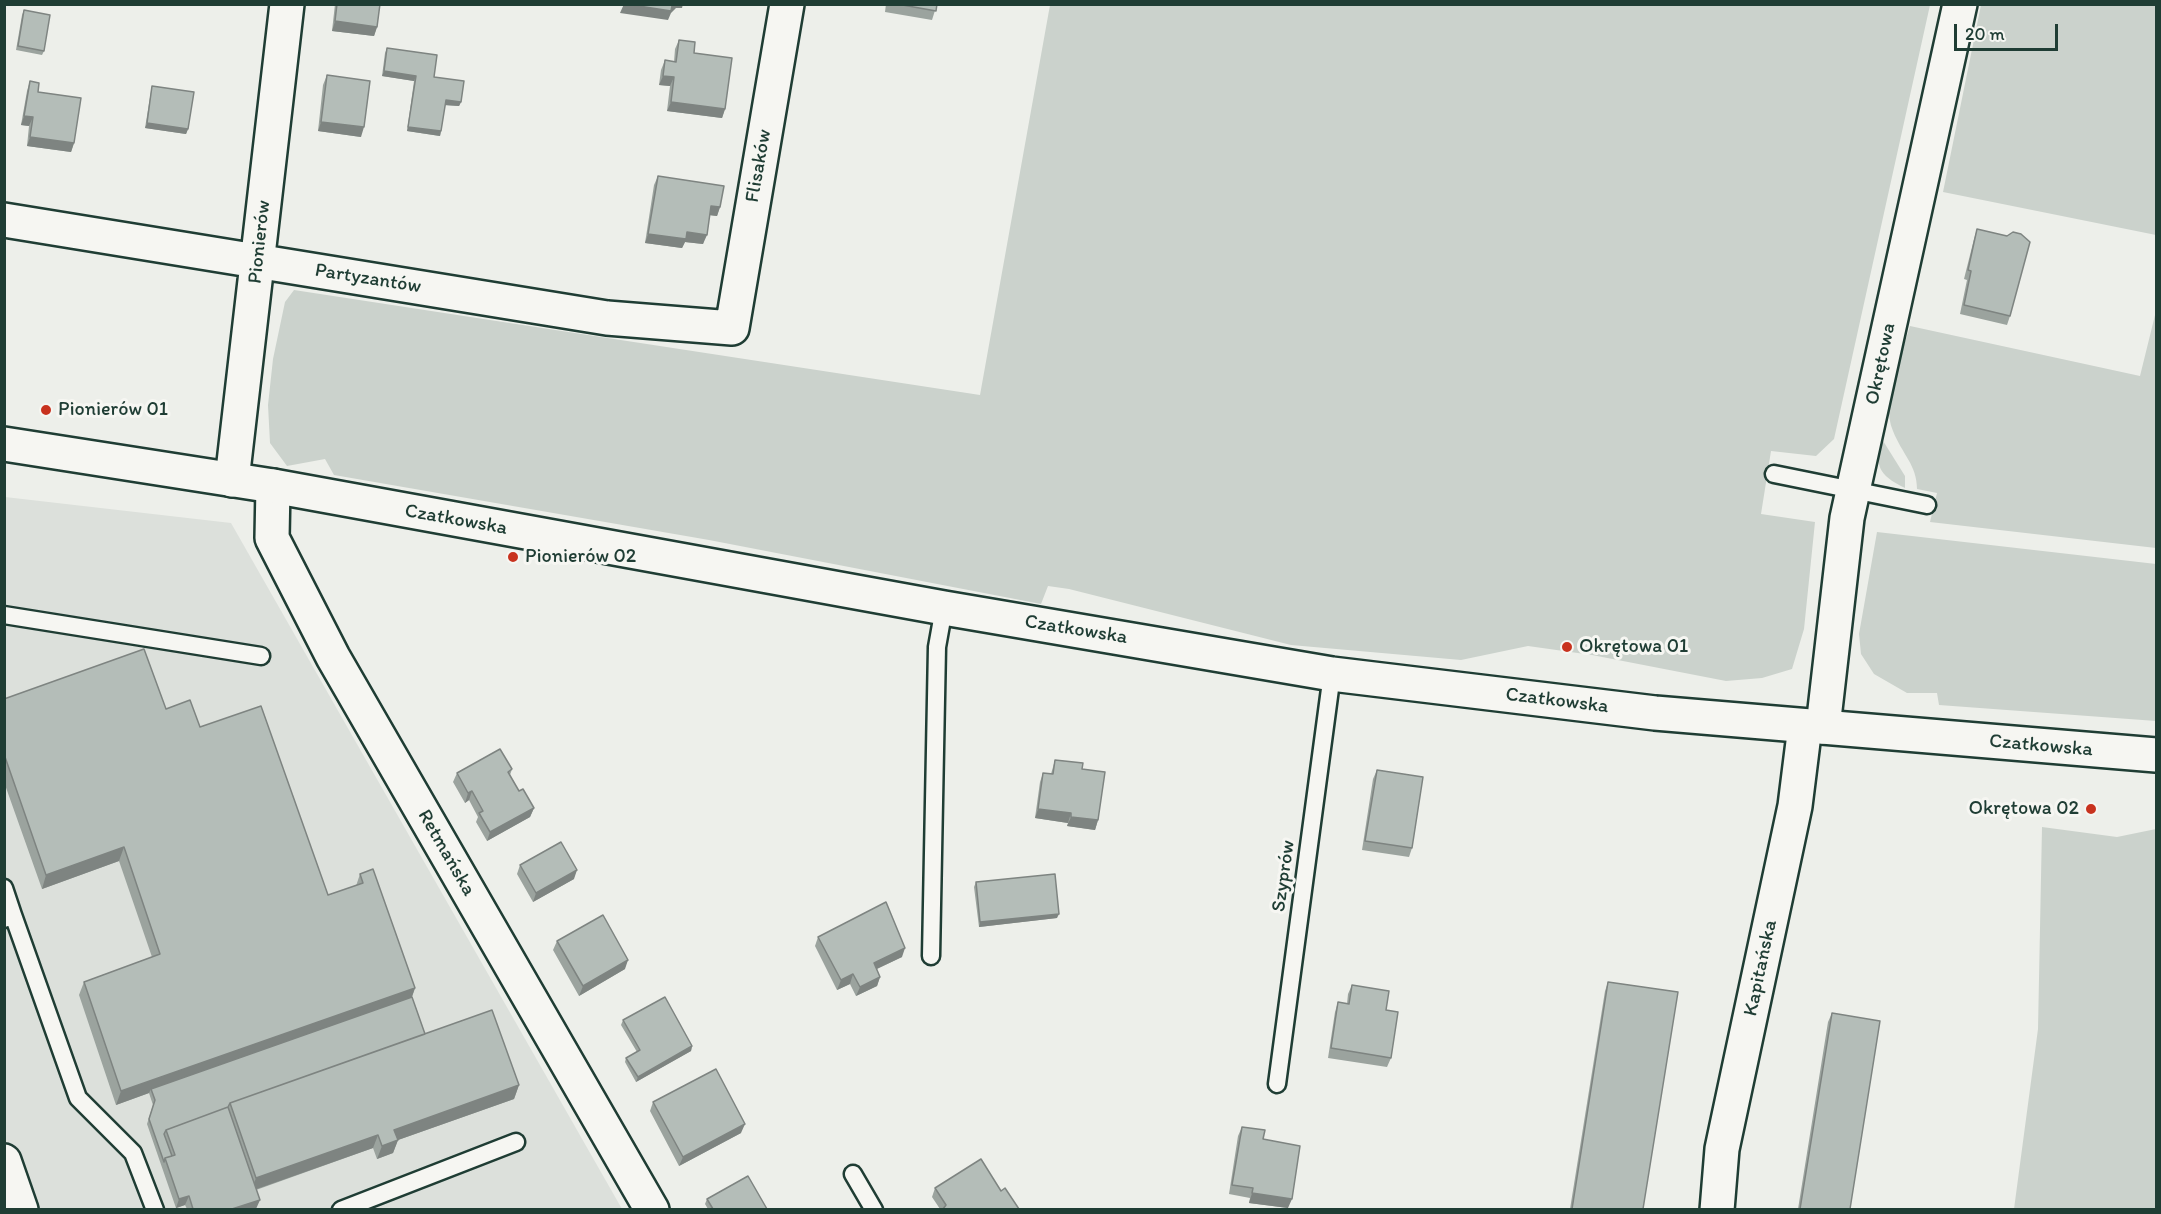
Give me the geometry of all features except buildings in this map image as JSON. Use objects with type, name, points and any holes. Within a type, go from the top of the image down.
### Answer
[{"type":"street","name":"Pionierów","points":[[231,480],[287,4]]},
{"type":"street","name":"Flisaków","points":[[732,328],[787,4]]},
{"type":"street","name":"Okrętowa","points":[[1814,727],[1853,490],[1960,4]]},
{"type":"street","name":"Partyzantów","points":[[4,220],[607,318],[732,328]]},
{"type":"street","name":"Czatkowska","points":[[4,444],[273,486],[944,608],[1332,674],[1655,713],[2157,755]]},
{"type":"street","name":"Retmańska","points":[[273,486],[272,538],[333,657],[652,1209]]},
{"type":"street","name":"Kapitańska","points":[[1717,1209],[1722,1149],[1814,727]]},
{"type":"street","points":[[4,1161],[21,1209]]},
{"type":"lane","points":[[1774,474],[1927,505]]},
{"type":"lane","points":[[931,956],[937,647],[944,608]]},
{"type":"lane","points":[[4,615],[261,656]]},
{"type":"lane","name":"Szyprów","points":[[1277,1083],[1332,674]]},
{"type":"lane","points":[[4,888],[9,917],[78,1098],[133,1153],[155,1209]]},
{"type":"lane","points":[[341,1209],[516,1142]]},
{"type":"lane","points":[[853,1174],[874,1209]]},
{"type":"shaded area","points":[[1050,5],[1930,5],[1834,439],[1816,456],[1771,451],[1761,514],[1815,522],[1804,629],[1792,669],[1762,678],[1726,681],[1592,655],[1528,646],[1461,660],[1291,645],[1069,589],[1048,586],[1041,604],[709,540],[334,475],[325,459],[287,466],[270,443],[268,405],[273,359],[285,302],[294,290],[980,395]]},
{"type":"shaded area","points":[[1981,5],[2156,5],[2156,235],[1943,192]]},
{"type":"shaded area","points":[[2156,311],[2156,548],[1930,522],[1937,493],[1917,489],[1915,473],[1893,431],[1890,419],[1889,405],[1893,378],[1910,326],[2140,376]]},
{"type":"shaded area","points":[[1880,436],[1905,476],[1905,488],[1884,474],[1880,468],[1878,455]]},
{"type":"shaded area","points":[[5,497],[231,523],[622,1209],[5,1210]]},
{"type":"shaded area","points":[[1877,532],[2156,564],[2156,721],[1939,705],[1937,693],[1907,693],[1874,674],[1861,654],[1859,634]]},
{"type":"shaded area","points":[[2042,827],[2117,837],[2156,829],[2156,1209],[2014,1209],[2038,1029]]},
{"type":"place","name":"Pionierów 01","points":[[46,410]]},
{"type":"place","name":"Pionierów 02","points":[[513,557]]},
{"type":"place","name":"Okrętowa 01","points":[[1567,647]]},
{"type":"place","name":"Okrętowa 02","points":[[2091,809]]}]
